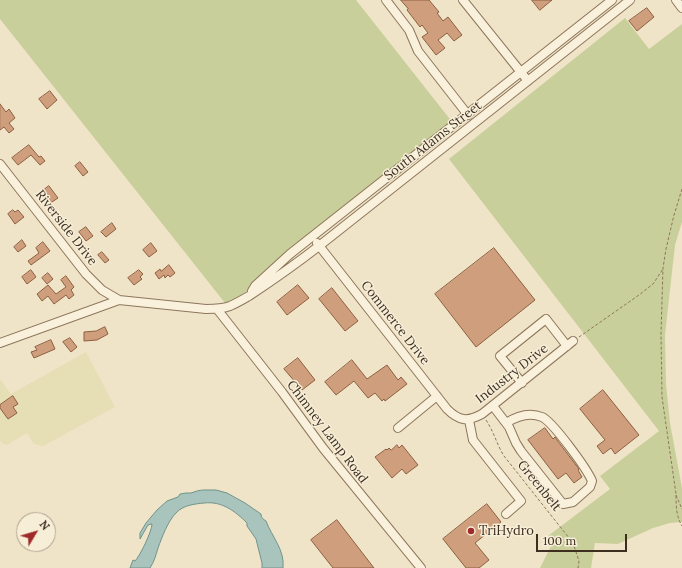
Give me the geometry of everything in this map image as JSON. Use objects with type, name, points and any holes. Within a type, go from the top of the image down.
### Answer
[{"type":"street","points":[[386,0],[409,30],[418,51],[468,115]]},
{"type":"street","points":[[463,0],[528,81]]},
{"type":"street","name":"South Adams Street","points":[[248,296],[255,286],[290,254],[612,0]]},
{"type":"street","name":"South Adams Street","points":[[119,300],[192,308],[217,309],[237,303],[291,268],[630,0]]},
{"type":"street","points":[[676,0],[682,8]]},
{"type":"street","name":"Riverside Drive","points":[[0,164],[86,274],[102,290],[119,300]]},
{"type":"street","name":"Commerce Drive","points":[[312,237],[452,414],[458,418],[466,420]]},
{"type":"street","points":[[0,343],[119,300]]},
{"type":"street","name":"Chimney Lamp Road","points":[[217,309],[328,454],[421,568]]},
{"type":"street","points":[[522,383],[500,356],[546,319],[570,344]]},
{"type":"street","name":"Industry Drive","points":[[466,420],[482,414],[493,406],[570,344]]},
{"type":"street","points":[[398,428],[437,396]]},
{"type":"street","points":[[493,406],[506,423],[521,451],[563,504],[573,502],[590,487],[592,481],[584,465],[552,425],[544,418],[536,415],[530,415],[518,417],[506,423]]},
{"type":"street","points":[[466,420],[473,440],[521,501],[506,514]]},
{"type":"path","points":[[682,189],[674,215],[663,268],[660,334],[662,397],[676,494],[676,505],[679,520],[682,526]]},
{"type":"path","points":[[570,344],[653,284],[663,268]]},
{"type":"path","name":"Greenbelt","points":[[482,414],[493,432],[499,448],[504,456],[573,543],[579,561],[578,568]]},
{"type":"path","points":[[676,494],[682,508]]},
{"type":"shaded area","points":[[86,352],[115,407],[43,446],[34,444],[27,433],[7,445],[3,444],[0,441],[0,379],[11,394]]},
{"type":"green space","points":[[0,0],[356,0],[453,123],[252,287],[237,298],[225,303],[0,19]]},
{"type":"green space","points":[[625,18],[649,49],[682,24],[682,222],[675,245],[665,335],[666,384],[670,423],[682,488],[682,522],[670,523],[653,528],[618,544],[595,543],[591,568],[540,568],[553,542],[548,536],[610,489],[600,476],[659,431],[449,159]]},
{"type":"water","points":[[203,490],[216,490],[227,493],[261,514],[280,549],[283,568],[262,568],[256,539],[247,526],[247,523],[238,515],[222,505],[200,503],[182,508],[173,516],[150,568],[130,568],[133,560],[135,561],[143,549],[152,524],[148,525],[140,539],[140,533],[157,510],[167,501],[178,497],[180,494]]},
{"type":"building","points":[[401,0],[429,0],[439,12],[437,13],[443,21],[448,17],[462,35],[454,41],[447,33],[438,40],[445,48],[436,55],[422,37],[428,33],[422,25],[420,27]]},
{"type":"building","points":[[532,0],[552,0],[540,10]]},
{"type":"building","points":[[647,8],[654,17],[637,31],[629,21]]},
{"type":"building","points":[[50,91],[57,100],[47,109],[39,99]]},
{"type":"building","points":[[0,104],[6,112],[9,109],[15,118],[9,123],[14,129],[9,133],[4,127],[0,130]]},
{"type":"building","points":[[29,145],[39,157],[41,156],[45,161],[40,165],[31,155],[18,165],[12,158]]},
{"type":"building","points":[[80,162],[88,172],[83,176],[75,166]]},
{"type":"building","points":[[49,186],[58,198],[49,204],[40,193]]},
{"type":"building","points":[[13,210],[15,212],[18,210],[24,217],[15,224],[8,214]]},
{"type":"building","points":[[112,223],[116,229],[106,237],[101,232]]},
{"type":"building","points":[[86,227],[93,236],[86,241],[79,232]]},
{"type":"building","points":[[22,240],[26,246],[18,252],[14,247]]},
{"type":"building","points":[[43,242],[50,251],[31,265],[28,261],[39,253],[36,248]]},
{"type":"building","points":[[151,243],[157,251],[149,257],[143,250]]},
{"type":"building","points":[[494,248],[535,300],[476,347],[435,294]]},
{"type":"building","points":[[102,252],[109,260],[105,263],[98,255]]},
{"type":"building","points":[[169,265],[175,273],[170,277],[168,275],[165,278],[164,275],[159,279],[155,273],[160,269],[161,271]]},
{"type":"building","points":[[31,270],[36,277],[27,284],[22,277]]},
{"type":"building","points":[[139,270],[143,274],[140,277],[142,279],[134,285],[128,278]]},
{"type":"building","points":[[48,273],[53,279],[47,284],[42,278]]},
{"type":"building","points":[[66,276],[74,287],[71,290],[74,295],[69,299],[66,295],[54,304],[48,296],[42,301],[37,294],[48,285],[56,294],[66,287],[61,280]]},
{"type":"building","points":[[298,285],[309,298],[287,315],[277,302]]},
{"type":"building","points":[[332,288],[358,321],[345,331],[319,299]]},
{"type":"building","points":[[105,327],[108,334],[97,340],[84,341],[84,332],[96,331]]},
{"type":"building","points":[[70,338],[77,347],[71,352],[63,342]]},
{"type":"building","points":[[51,340],[55,349],[34,358],[31,352],[37,350],[35,347]]},
{"type":"building","points":[[298,358],[315,380],[302,390],[284,369]]},
{"type":"building","points":[[352,360],[367,379],[387,365],[398,380],[401,377],[407,384],[385,401],[384,399],[382,401],[375,393],[368,398],[354,381],[336,395],[325,382]]},
{"type":"building","points":[[603,390],[639,435],[615,454],[611,448],[603,454],[597,446],[605,440],[580,409]]},
{"type":"building","points":[[13,396],[18,404],[13,407],[17,413],[8,419],[0,408],[0,405]]},
{"type":"building","points":[[545,428],[553,439],[555,437],[579,469],[578,470],[582,477],[574,483],[566,473],[558,479],[528,440]]},
{"type":"building","points":[[397,445],[399,448],[402,445],[418,465],[406,474],[402,469],[392,478],[375,457],[386,449],[387,450],[389,448],[391,450]]},
{"type":"building","name":"TriHydro","points":[[487,504],[501,522],[475,543],[489,560],[479,568],[466,568],[443,539]]},
{"type":"building","points":[[337,520],[374,568],[333,568],[311,540]]},
{"type":"place","name":"TriHydro","points":[[471,531]]}]
